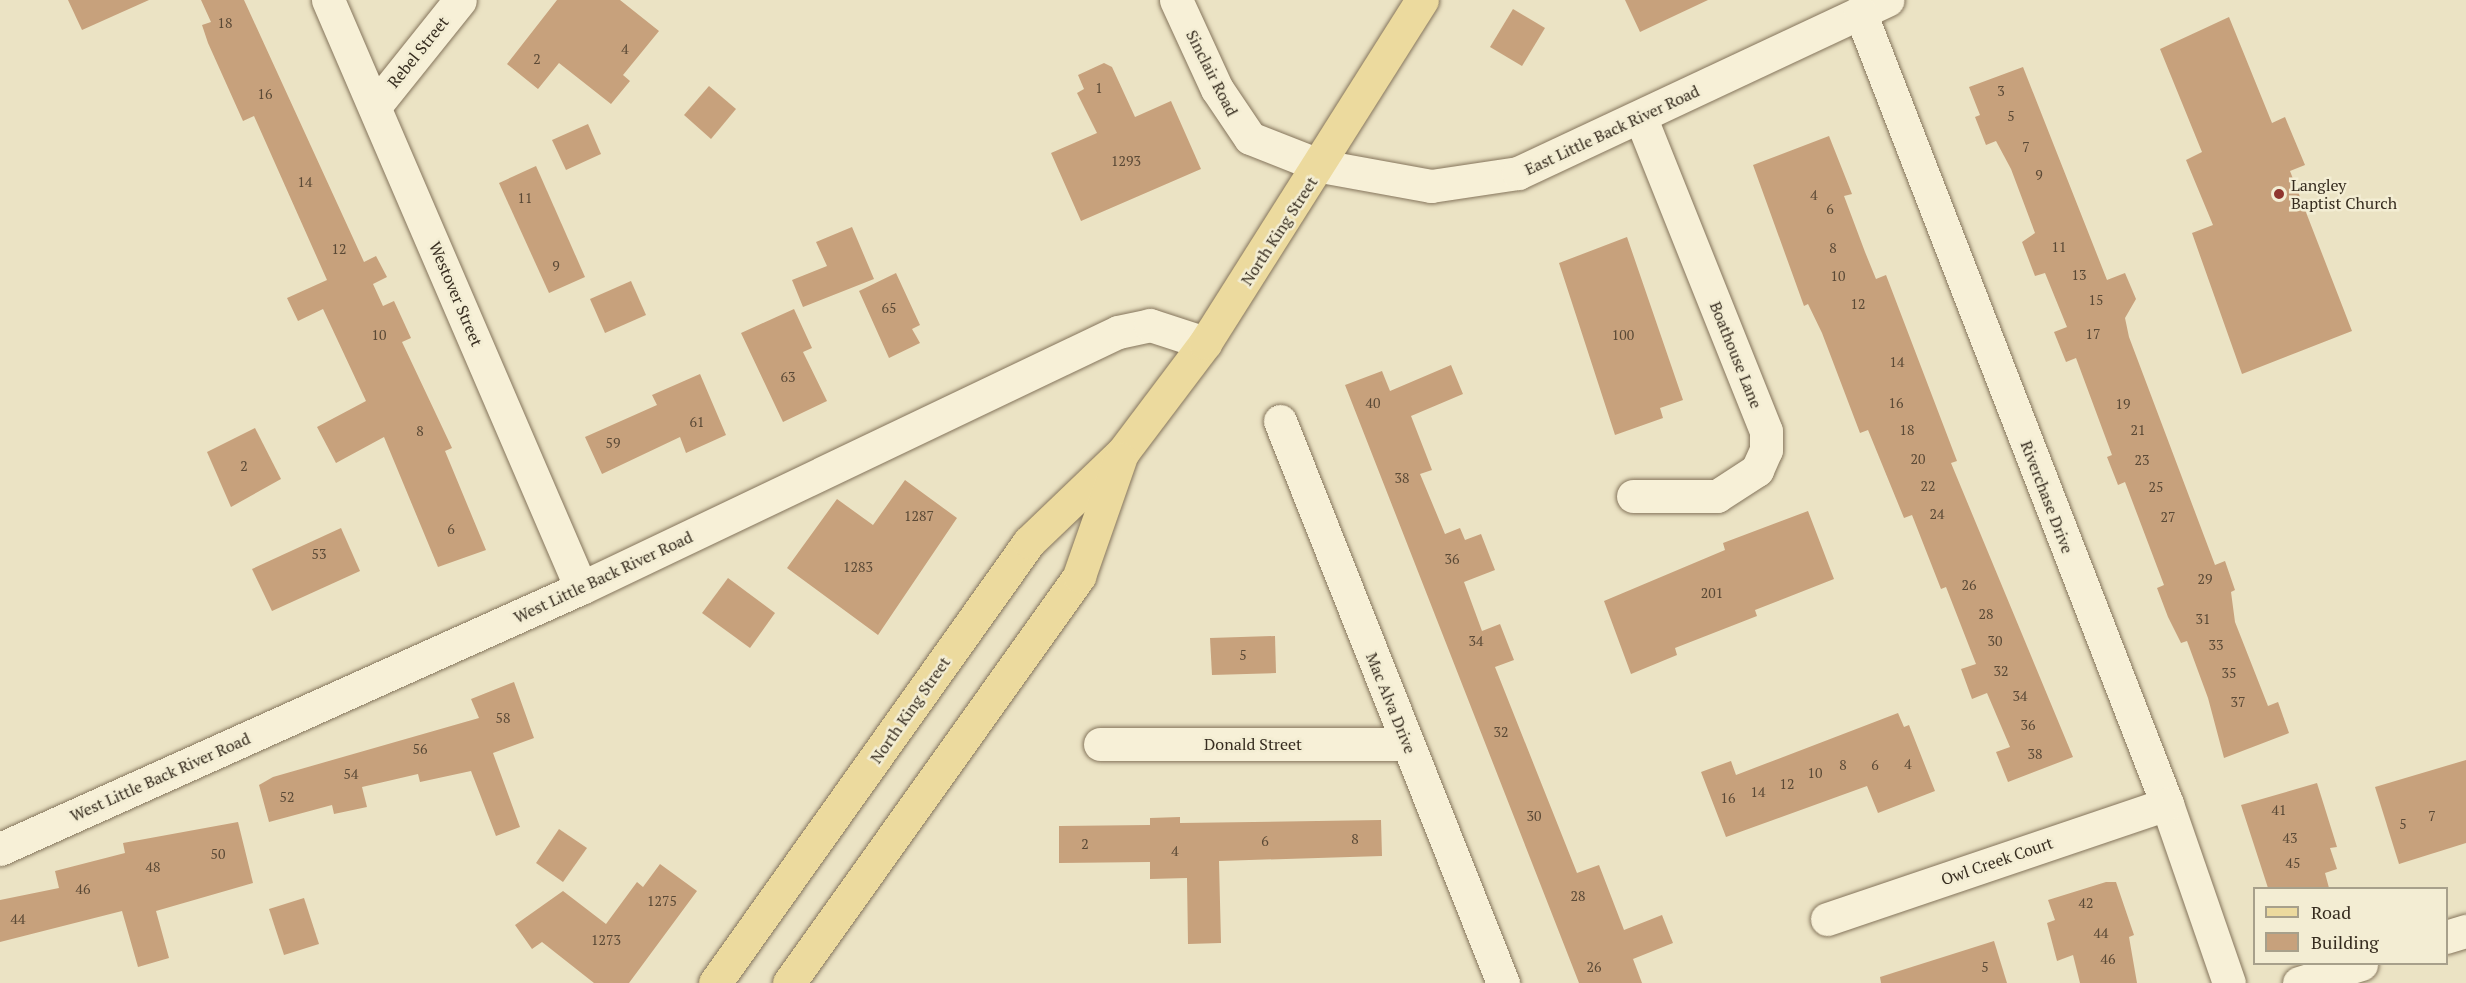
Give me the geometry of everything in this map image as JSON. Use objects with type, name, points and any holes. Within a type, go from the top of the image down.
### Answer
[{"type":"main road","name":"North King Street","points":[[715,983],[1029,542],[1123,452],[1204,343],[1321,166],[1422,0]]},
{"type":"main road","name":"North King Street","points":[[789,983],[1079,576],[1123,452]]},
{"type":"street","name":"Westover Street","points":[[328,0],[581,588]]},
{"type":"street","name":"Rebel Street","points":[[375,105],[460,0]]},
{"type":"street","name":"Sinclair Road","points":[[1176,0],[1217,89],[1250,138],[1321,166]]},
{"type":"street","name":"East Little Back River Road","points":[[1321,166],[1408,185],[1485,181],[1518,173],[1641,118],[1873,6]]},
{"type":"street","name":"Riverchase Drive","points":[[1873,6],[2167,804],[2229,983]]},
{"type":"street","name":"Boathouse Lane","points":[[1633,496],[1717,496],[1757,470],[1766,450],[1766,431],[1641,118]]},
{"type":"street","name":"West Little Back River Road","points":[[0,849],[581,588],[1118,332],[1150,325],[1204,343]]},
{"type":"street","name":"Mac Alva Drive","points":[[1280,422],[1503,983]]},
{"type":"street","name":"Donald Street","points":[[1100,744],[1407,744]]},
{"type":"street","name":"Owl Creek Court","points":[[1827,918],[2167,804]]},
{"type":"street","points":[[2448,936],[2466,931]]},
{"type":"street","points":[[2299,983],[2355,965]]},
{"type":"building","points":[[68,0],[149,0],[82,30]]},
{"type":"building","points":[[201,0],[244,0],[364,262],[376,256],[387,277],[373,284],[383,306],[394,301],[411,338],[402,342],[452,448],[445,451],[486,550],[438,567],[384,437],[336,463],[317,427],[366,401],[323,309],[298,321],[287,298],[327,280],[254,116],[243,121],[208,43],[202,25],[211,22]]},
{"type":"building","points":[[557,0],[620,0],[659,31],[623,75],[630,81],[611,104],[559,63],[538,89],[507,64]]},
{"type":"building","points":[[1625,0],[1708,0],[1640,32]]},
{"type":"building","points":[[1513,9],[1545,28],[1522,66],[1490,47]]},
{"type":"building","name":"Langley Baptist Church","points":[[2229,17],[2272,123],[2285,117],[2305,165],[2290,171],[2352,331],[2242,374],[2192,233],[2213,225],[2186,160],[2202,152],[2160,49]]},
{"type":"building","points":[[1104,63],[1112,67],[1135,117],[1171,101],[1201,169],[1081,221],[1051,153],[1097,133],[1077,93],[1084,89],[1078,75]]},
{"type":"building","points":[[2023,67],[2107,280],[2125,273],[2136,299],[2125,318],[2129,337],[2215,565],[2225,561],[2235,590],[2231,592],[2235,622],[2268,706],[2278,702],[2289,733],[2224,758],[2208,698],[2187,641],[2181,643],[2168,617],[2157,588],[2164,585],[2125,482],[2118,485],[2107,457],[2112,455],[2076,358],[2066,362],[2054,332],[2067,327],[2045,273],[2035,276],[2022,242],[2035,233],[2011,169],[1996,141],[1986,145],[1975,117],[1980,115],[1969,87]]},
{"type":"building","points":[[709,86],[736,109],[711,139],[684,115]]},
{"type":"building","points":[[588,124],[601,154],[566,170],[552,140]]},
{"type":"building","points":[[1829,136],[1852,194],[1844,196],[1865,252],[1876,279],[1886,275],[1957,461],[1951,463],[2073,757],[2008,782],[1996,752],[2010,747],[1987,693],[1972,699],[1961,669],[1976,664],[1946,587],[1941,589],[1912,515],[1904,518],[1868,430],[1860,433],[1822,333],[1808,304],[1804,306],[1753,165]]},
{"type":"building","points":[[536,166],[585,277],[549,293],[499,183]]},
{"type":"building","points":[[852,227],[874,279],[803,307],[792,280],[827,266],[816,242]]},
{"type":"building","points":[[1627,237],[1683,400],[1660,408],[1663,418],[1615,435],[1559,263]]},
{"type":"building","points":[[896,273],[920,325],[912,329],[920,343],[889,358],[859,291]]},
{"type":"building","points":[[631,281],[646,315],[605,333],[590,299]]},
{"type":"building","points":[[794,309],[812,348],[803,352],[827,401],[783,422],[741,333]]},
{"type":"building","points":[[1451,365],[1463,394],[1411,416],[1432,470],[1420,474],[1445,534],[1460,528],[1465,540],[1481,534],[1495,570],[1464,582],[1482,631],[1500,624],[1514,660],[1495,667],[1577,873],[1599,865],[1624,930],[1662,915],[1673,943],[1633,959],[1642,983],[1579,983],[1345,385],[1382,371],[1390,391]]},
{"type":"building","points":[[700,374],[726,435],[686,453],[680,437],[602,474],[585,437],[657,405],[652,395]]},
{"type":"building","points":[[255,428],[281,479],[231,507],[207,452]]},
{"type":"building","points":[[905,480],[957,518],[878,635],[787,568],[837,499],[873,525]]},
{"type":"building","points":[[1808,511],[1834,579],[1755,610],[1757,616],[1675,648],[1677,655],[1631,674],[1604,601],[1725,550],[1723,543]]},
{"type":"building","points":[[341,528],[360,571],[272,611],[252,569]]},
{"type":"building","points":[[728,578],[775,613],[750,648],[702,613]]},
{"type":"building","points":[[1275,636],[1276,673],[1212,675],[1210,638]]},
{"type":"building","points":[[514,682],[534,738],[493,753],[520,827],[496,836],[471,771],[420,782],[418,774],[362,787],[367,807],[334,814],[332,805],[269,822],[259,785],[273,777],[479,718],[471,699]]},
{"type":"building","points":[[1898,713],[1904,727],[1909,725],[1935,791],[1878,813],[1867,786],[1726,837],[1701,772],[1731,761],[1736,775]]},
{"type":"building","points":[[2466,760],[2466,843],[2399,864],[2375,787]]},
{"type":"building","points":[[2317,783],[2337,847],[2330,848],[2337,869],[2325,873],[2329,887],[2268,887],[2241,805]]},
{"type":"building","points":[[1180,817],[1180,823],[1381,820],[1382,856],[1219,861],[1221,943],[1188,944],[1187,878],[1150,879],[1150,862],[1059,863],[1059,826],[1150,825],[1150,818]]},
{"type":"building","points":[[238,822],[253,883],[156,911],[169,958],[138,967],[122,911],[0,942],[0,900],[59,888],[55,871],[125,853],[123,843]]},
{"type":"building","points":[[559,829],[587,848],[563,882],[536,863]]},
{"type":"building","points":[[660,864],[697,891],[629,983],[594,983],[542,942],[532,949],[515,925],[563,891],[606,924],[637,882],[643,887]]},
{"type":"building","points":[[2106,882],[2116,882],[2134,935],[2129,937],[2137,983],[2080,983],[2073,955],[2057,961],[2047,923],[2055,920],[2048,900]]},
{"type":"building","points":[[304,898],[319,944],[284,955],[269,909]]},
{"type":"building","points":[[1994,941],[2007,983],[1881,983],[1880,977]]},
{"type":"place","name":"Langley Baptist Church","points":[[2279,194]]}]
